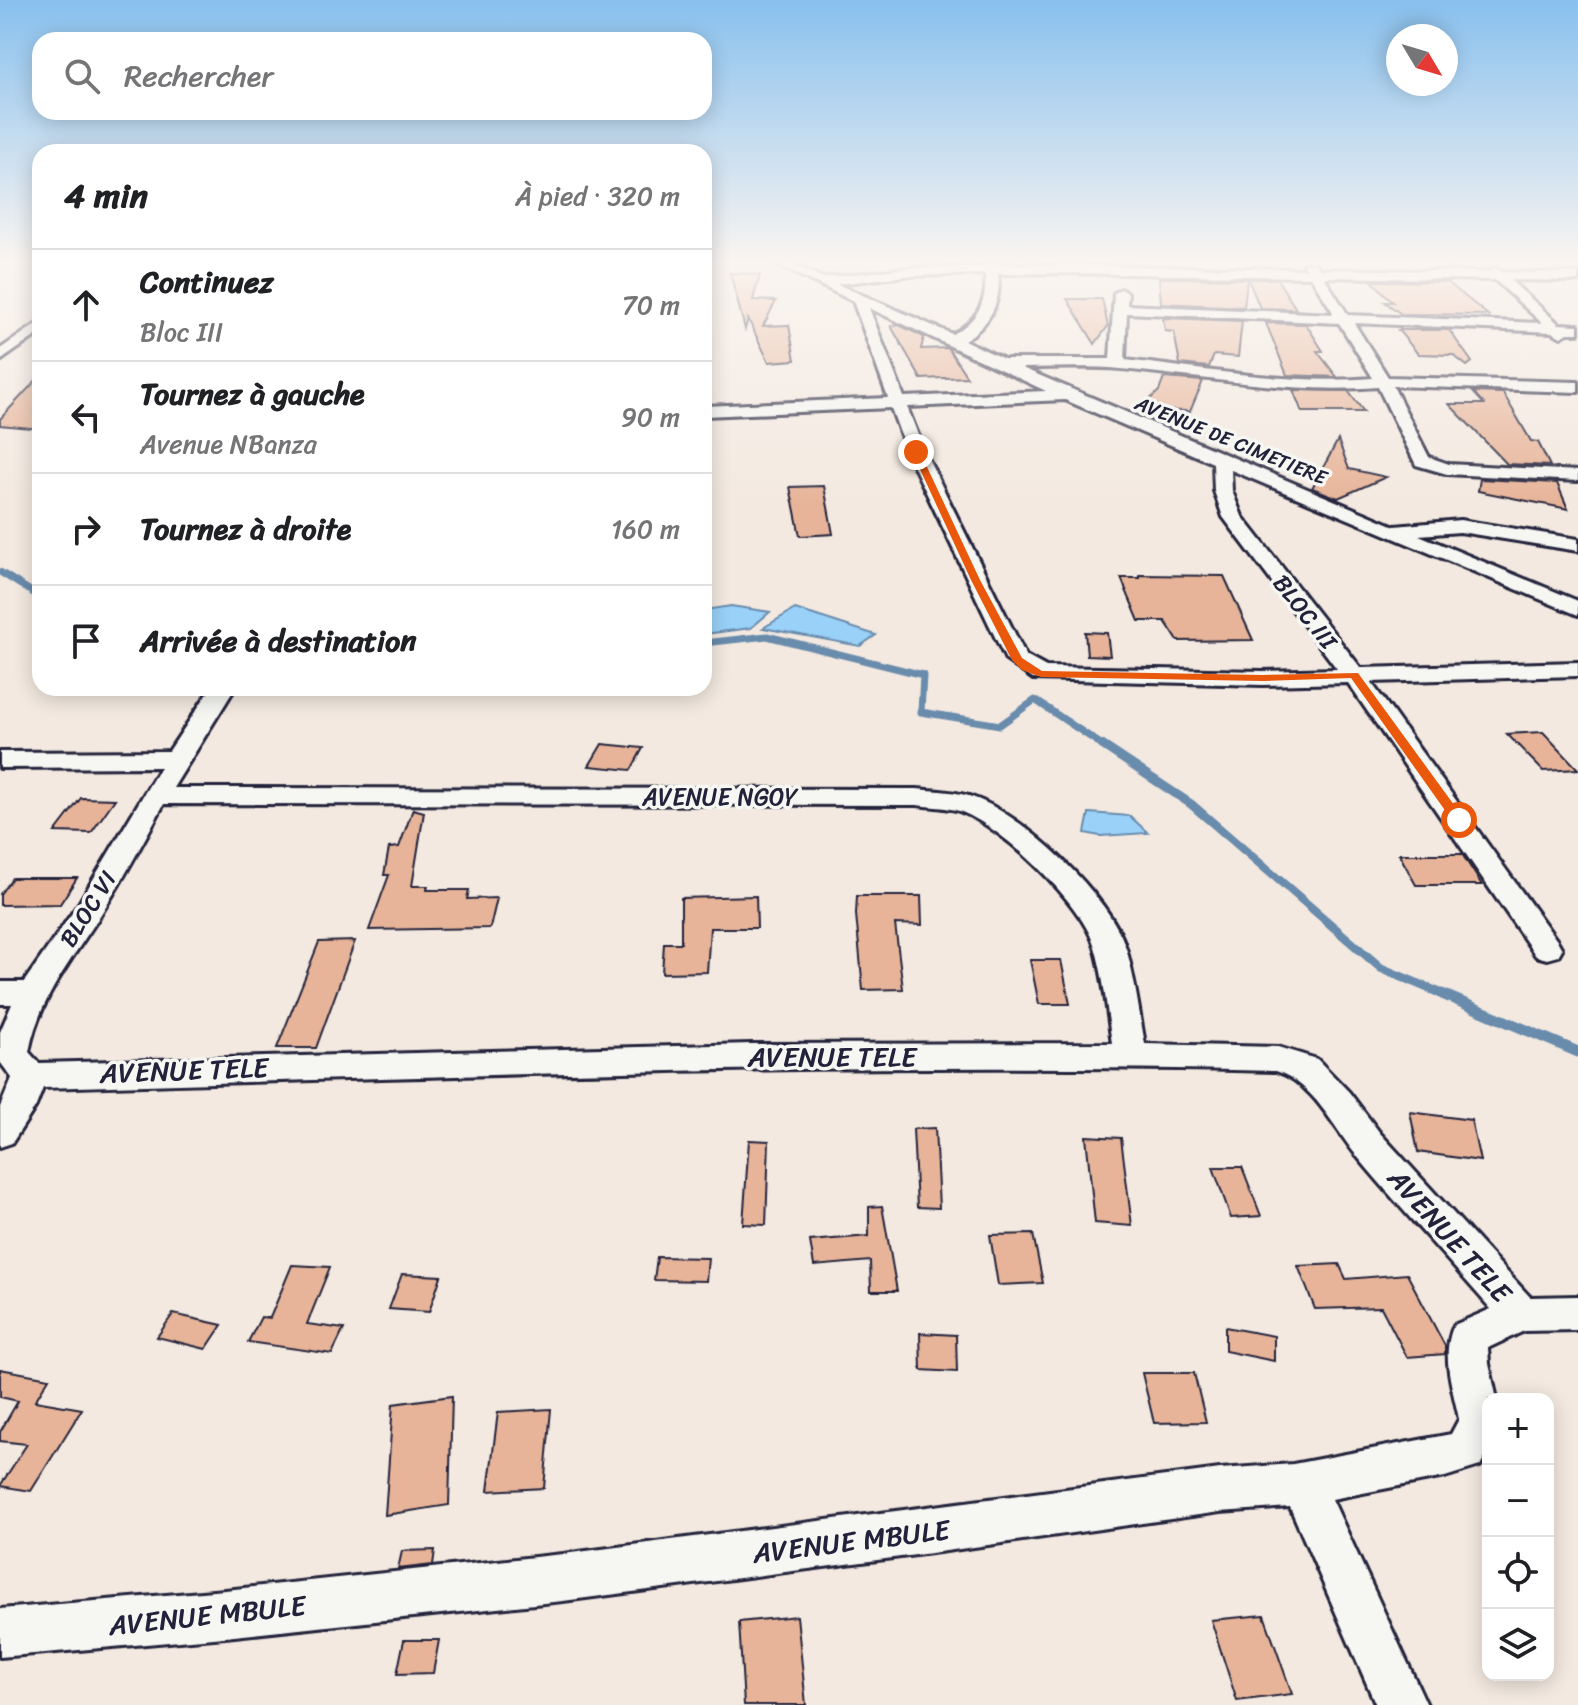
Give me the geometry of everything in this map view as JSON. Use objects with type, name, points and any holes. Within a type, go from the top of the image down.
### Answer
[{"type":"street","points":[[0,356],[17,344]]},
{"type":"street","points":[[875,344],[896,403],[959,544],[1017,660],[1041,674],[1263,678],[1578,669]]},
{"type":"street","name":"AVENUE DE CIMETIERE","points":[[960,344],[1067,395],[1222,462],[1578,609]]},
{"type":"street","points":[[1117,364],[1119,344]]},
{"type":"street","points":[[1358,344],[1383,382],[1422,461],[1432,466],[1578,476]]},
{"type":"street","points":[[1002,363],[1117,364],[1304,383],[1578,387]]},
{"type":"street","points":[[712,411],[1067,395]]},
{"type":"street","name":"BLOC III","points":[[1222,462],[1223,491],[1233,517],[1354,675],[1547,949]]},
{"type":"street","points":[[1393,531],[1460,526],[1578,545]]},
{"type":"street","name":"BLOC VI","points":[[30,1076],[12,1054],[18,1023],[33,993],[92,905],[177,759],[218,696]]},
{"type":"street","points":[[0,760],[177,759]]},
{"type":"street","name":"AVENUE NGOY","points":[[155,796],[917,797],[964,803],[993,817],[1062,874],[1084,901],[1110,945],[1131,1056]]},
{"type":"street","points":[[0,993],[33,993]]},
{"type":"street","name":"AVENUE TELE","points":[[30,1076],[751,1056],[1278,1059],[1305,1068],[1521,1314]]},
{"type":"street","points":[[0,1134],[19,1106],[30,1076]]},
{"type":"street","name":"AVENUE MBULE","points":[[0,1633],[164,1621],[568,1578],[1214,1491],[1302,1483],[1465,1452],[1481,1421],[1468,1364],[1468,1338],[1521,1314],[1578,1313]]},
{"type":"street","points":[[1302,1483],[1402,1705]]},
{"type":"water","points":[[731,606],[770,612],[751,628],[712,633],[712,609]]},
{"type":"water","points":[[795,609],[876,635],[860,646],[763,628]]},
{"type":"water","points":[[1089,813],[1130,816],[1148,833],[1100,836],[1085,833]]},
{"type":"building","points":[[760,344],[792,344],[795,360],[769,362]]},
{"type":"building","points":[[901,344],[922,344],[921,349],[948,348],[967,377],[921,379]]},
{"type":"building","points":[[1176,344],[1239,344],[1238,357],[1214,355],[1209,367],[1180,364]]},
{"type":"building","points":[[1274,344],[1318,344],[1323,351],[1317,351],[1337,377],[1287,375]]},
{"type":"building","points":[[1409,344],[1459,344],[1472,362],[1467,366],[1453,355],[1418,354]]},
{"type":"building","points":[[1164,378],[1203,381],[1189,414],[1188,411],[1138,410],[1159,391]]},
{"type":"building","points":[[32,385],[32,428],[0,425],[0,419]]},
{"type":"building","points":[[1293,390],[1348,391],[1364,412],[1302,412]]},
{"type":"building","points":[[1473,392],[1503,393],[1531,441],[1538,442],[1550,466],[1507,464],[1449,404],[1484,404]]},
{"type":"building","points":[[1338,440],[1349,469],[1386,477],[1338,498],[1312,488]]},
{"type":"building","points":[[1480,479],[1557,483],[1568,509],[1478,491]]},
{"type":"building","points":[[824,486],[833,534],[800,536],[790,487]]},
{"type":"building","points":[[1139,575],[1224,576],[1253,640],[1178,641],[1165,621],[1139,621],[1121,578],[1140,578]]},
{"type":"building","points":[[1085,632],[1107,633],[1110,656],[1087,655]]},
{"type":"building","points":[[1543,732],[1578,769],[1543,771],[1507,734]]},
{"type":"building","points":[[602,744],[643,748],[631,770],[589,766]]},
{"type":"building","points":[[81,798],[115,799],[91,833],[55,832]]},
{"type":"building","points":[[413,809],[424,812],[412,886],[428,886],[427,890],[469,890],[467,899],[497,898],[490,928],[369,930],[389,875],[384,875],[389,848],[399,847]]},
{"type":"building","points":[[1399,854],[1462,854],[1482,885],[1416,885]]},
{"type":"building","points":[[12,878],[77,878],[60,904],[0,905],[0,894]]},
{"type":"building","points":[[756,896],[757,928],[710,928],[707,972],[662,973],[664,943],[681,943],[681,898]]},
{"type":"building","points":[[857,896],[921,896],[922,925],[895,924],[903,989],[863,990]]},
{"type":"building","points":[[355,941],[316,1048],[277,1048],[319,942]]},
{"type":"building","points":[[1030,960],[1061,960],[1070,1004],[1039,1004]]},
{"type":"building","points":[[1410,1112],[1471,1120],[1480,1161],[1418,1152]]},
{"type":"building","points":[[935,1128],[939,1208],[917,1207],[913,1129]]},
{"type":"building","points":[[1086,1136],[1121,1138],[1132,1226],[1095,1223]]},
{"type":"building","points":[[749,1140],[769,1141],[766,1225],[743,1224]]},
{"type":"building","points":[[1213,1167],[1242,1167],[1261,1216],[1231,1218]]},
{"type":"building","points":[[882,1206],[897,1291],[871,1291],[870,1261],[814,1266],[810,1241],[869,1236],[869,1207]]},
{"type":"building","points":[[1033,1234],[1043,1283],[998,1285],[990,1235]]},
{"type":"building","points":[[657,1257],[708,1258],[706,1281],[654,1280]]},
{"type":"building","points":[[1339,1264],[1346,1279],[1407,1274],[1445,1346],[1445,1354],[1407,1357],[1381,1307],[1315,1309],[1298,1266]]},
{"type":"building","points":[[292,1265],[330,1267],[307,1324],[344,1329],[332,1354],[248,1342],[261,1317],[270,1318]]},
{"type":"building","points":[[402,1274],[441,1276],[429,1312],[389,1309]]},
{"type":"building","points":[[173,1314],[222,1325],[206,1349],[157,1337]]},
{"type":"building","points":[[1225,1327],[1274,1336],[1274,1361],[1225,1351]]},
{"type":"building","points":[[920,1333],[956,1335],[957,1372],[921,1370]]},
{"type":"building","points":[[0,1369],[49,1378],[35,1401],[82,1409],[31,1491],[0,1486],[27,1444],[0,1441],[0,1432],[18,1401],[0,1397]]},
{"type":"building","points":[[1142,1373],[1194,1373],[1206,1422],[1154,1423]]},
{"type":"building","points":[[452,1396],[449,1505],[385,1515],[393,1404]]},
{"type":"building","points":[[551,1409],[544,1488],[488,1491],[498,1412]]},
{"type":"building","points":[[435,1550],[433,1565],[398,1569],[402,1551]]},
{"type":"building","points":[[1264,1615],[1292,1694],[1237,1701],[1211,1620]]},
{"type":"building","points":[[797,1616],[806,1705],[744,1705],[739,1622]]},
{"type":"building","points":[[404,1640],[439,1640],[433,1673],[397,1674]]},
{"type":"waterway","points":[[0,572],[32,592]]},
{"type":"waterway","points":[[712,642],[767,636],[923,675],[921,712],[1000,725],[1035,700],[1104,746]]},
{"type":"waterway","points":[[1104,746],[1191,804],[1381,968],[1447,996]]},
{"type":"waterway","points":[[1442,994],[1578,1052]]},
{"type":"route","points":[[916,452],[976,580],[1017,660],[1026,667],[1041,674],[1263,678],[1354,675],[1459,820]]}]
